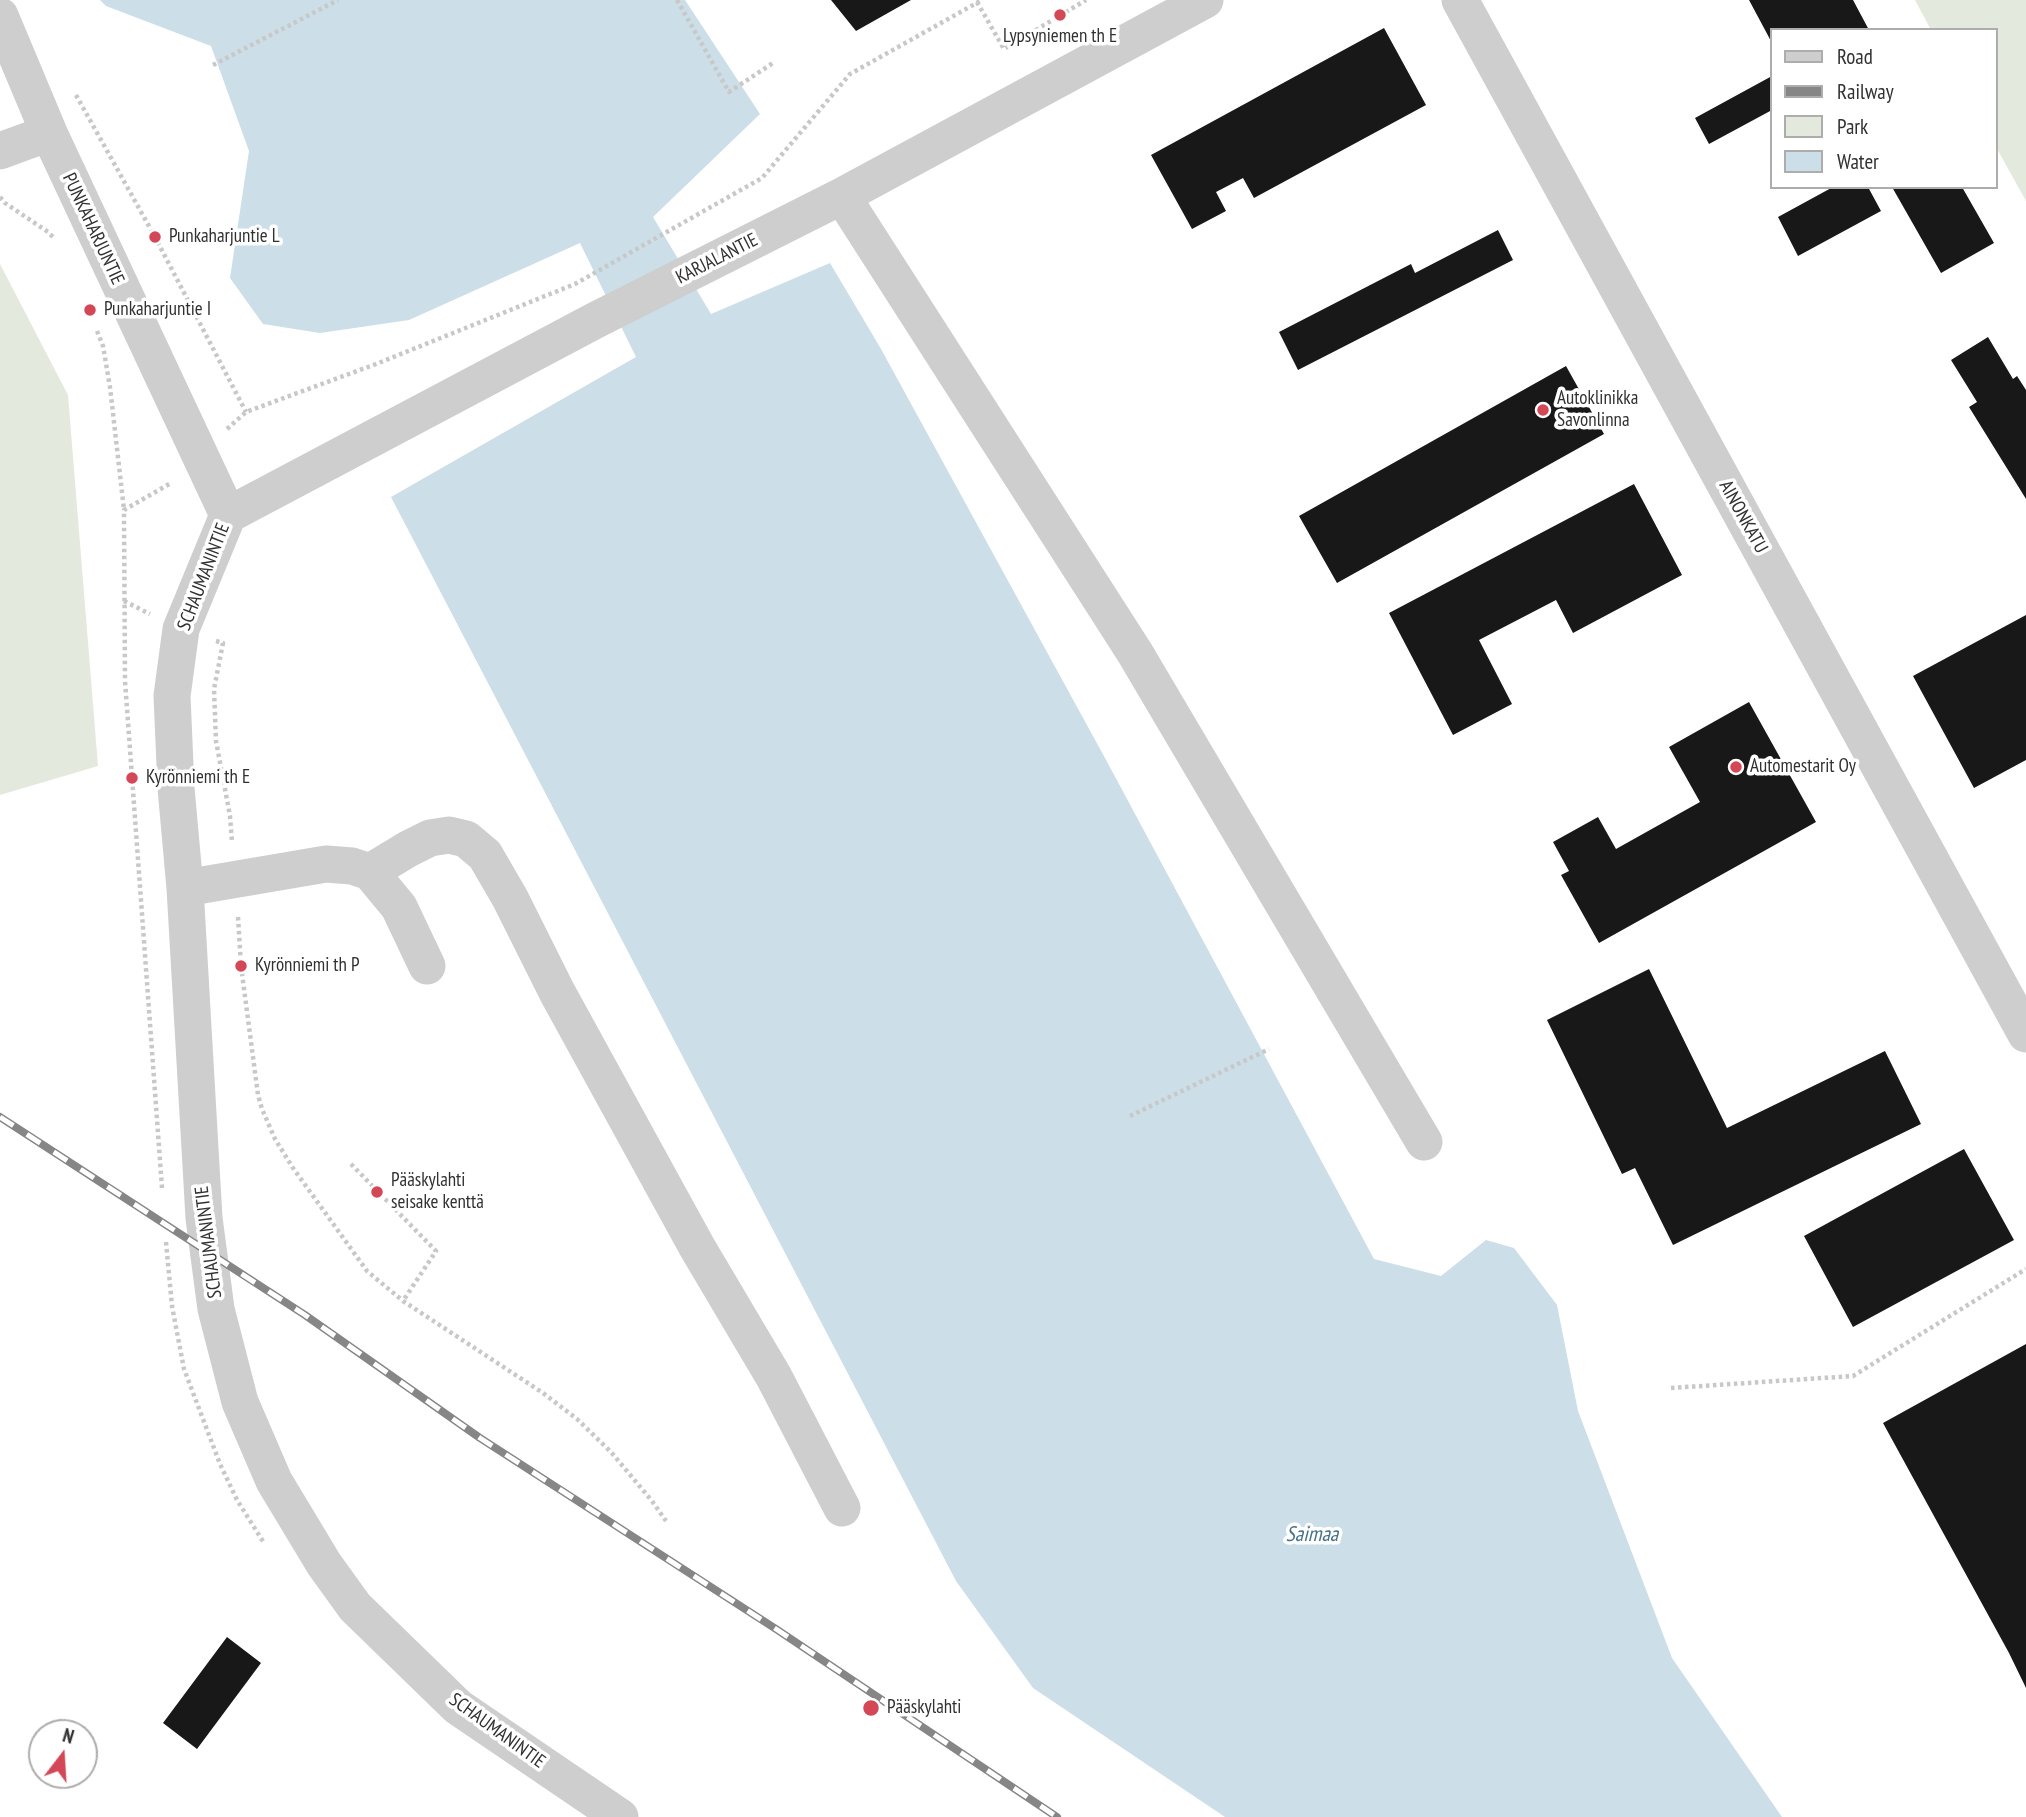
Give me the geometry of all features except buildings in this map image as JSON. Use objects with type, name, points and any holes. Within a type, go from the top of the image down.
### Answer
[{"type":"street","name":"KARJALANTIE","points":[[228,515],[596,320],[842,196],[1205,0]]},
{"type":"street","name":"AINONKATU","points":[[1460,0],[2026,1034]]},
{"type":"street","name":"PUNKAHARJUNTIE","points":[[0,16],[49,133],[228,515]]},
{"type":"street","points":[[0,151],[49,133]]},
{"type":"street","points":[[842,196],[1135,653],[1424,1142]]},
{"type":"street","name":"SCHAUMANINTIE","points":[[228,515],[181,629],[172,696],[202,1192],[216,1309],[240,1402],[274,1481],[324,1564],[355,1607],[458,1707],[620,1817]]},
{"type":"street","points":[[370,872],[430,838],[449,835],[466,839],[485,855],[697,1247],[774,1377],[842,1508]]},
{"type":"street","points":[[185,888],[326,864],[352,866],[370,872],[399,907],[427,966]]},
{"type":"path","points":[[213,65],[338,0]]},
{"type":"path","points":[[677,0],[729,92],[773,62]]},
{"type":"path","points":[[124,510],[202,463],[222,435],[246,412],[376,364],[575,284],[762,178],[850,74],[979,1],[1004,49],[1086,0]]},
{"type":"path","points":[[75,91],[246,412]]},
{"type":"path","points":[[0,197],[48,232],[57,242]]},
{"type":"path","points":[[94,322],[103,346],[110,387],[124,510],[124,601],[181,629],[223,643],[214,689],[216,741],[230,816],[241,966],[255,1075],[262,1109],[275,1139],[367,1271],[403,1301],[543,1393],[577,1419],[611,1452],[652,1500],[666,1521]]},
{"type":"path","points":[[1130,1116],[1269,1049]]},
{"type":"path","points":[[351,1164],[436,1251],[403,1301]]},
{"type":"path","points":[[1671,1388],[1853,1376],[2026,1269]]},
{"type":"green space","points":[[1915,0],[2026,0],[2026,201],[1998,151],[1998,28],[1930,28]]},
{"type":"green space","points":[[0,264],[68,395],[98,766],[0,795]]},
{"type":"water","name":"Saimaa","points":[[100,0],[685,0],[760,114],[653,217],[711,314],[830,263],[881,349],[1105,758],[1374,1259],[1441,1276],[1486,1240],[1514,1248],[1557,1305],[1578,1411],[1672,1658],[1782,1817],[1225,1817],[1033,1688],[956,1581],[391,497],[636,357],[580,243],[409,320],[320,333],[263,324],[230,278],[249,151],[211,46],[106,6]]},
{"type":"railway","points":[[0,1117],[305,1315],[480,1438],[776,1629],[1057,1817]]},
{"type":"place","name":"Lypsyniemen th E","points":[[1060,15]]},
{"type":"place","name":"Punkaharjuntie L","points":[[155,237]]},
{"type":"place","name":"Punkaharjuntie I","points":[[90,310]]},
{"type":"place","name":"Autoklinikka Savonlinna","points":[[1543,410]]},
{"type":"place","name":"Automestarit Oy","points":[[1736,767]]},
{"type":"place","name":"Kyrönniemi th E","points":[[132,778]]},
{"type":"place","name":"Kyrönniemi th P","points":[[241,966]]},
{"type":"place","name":"Pääskylahti seisake kenttä","points":[[377,1192]]},
{"type":"place","name":"Pääskylahti","points":[[871,1708]]}]
